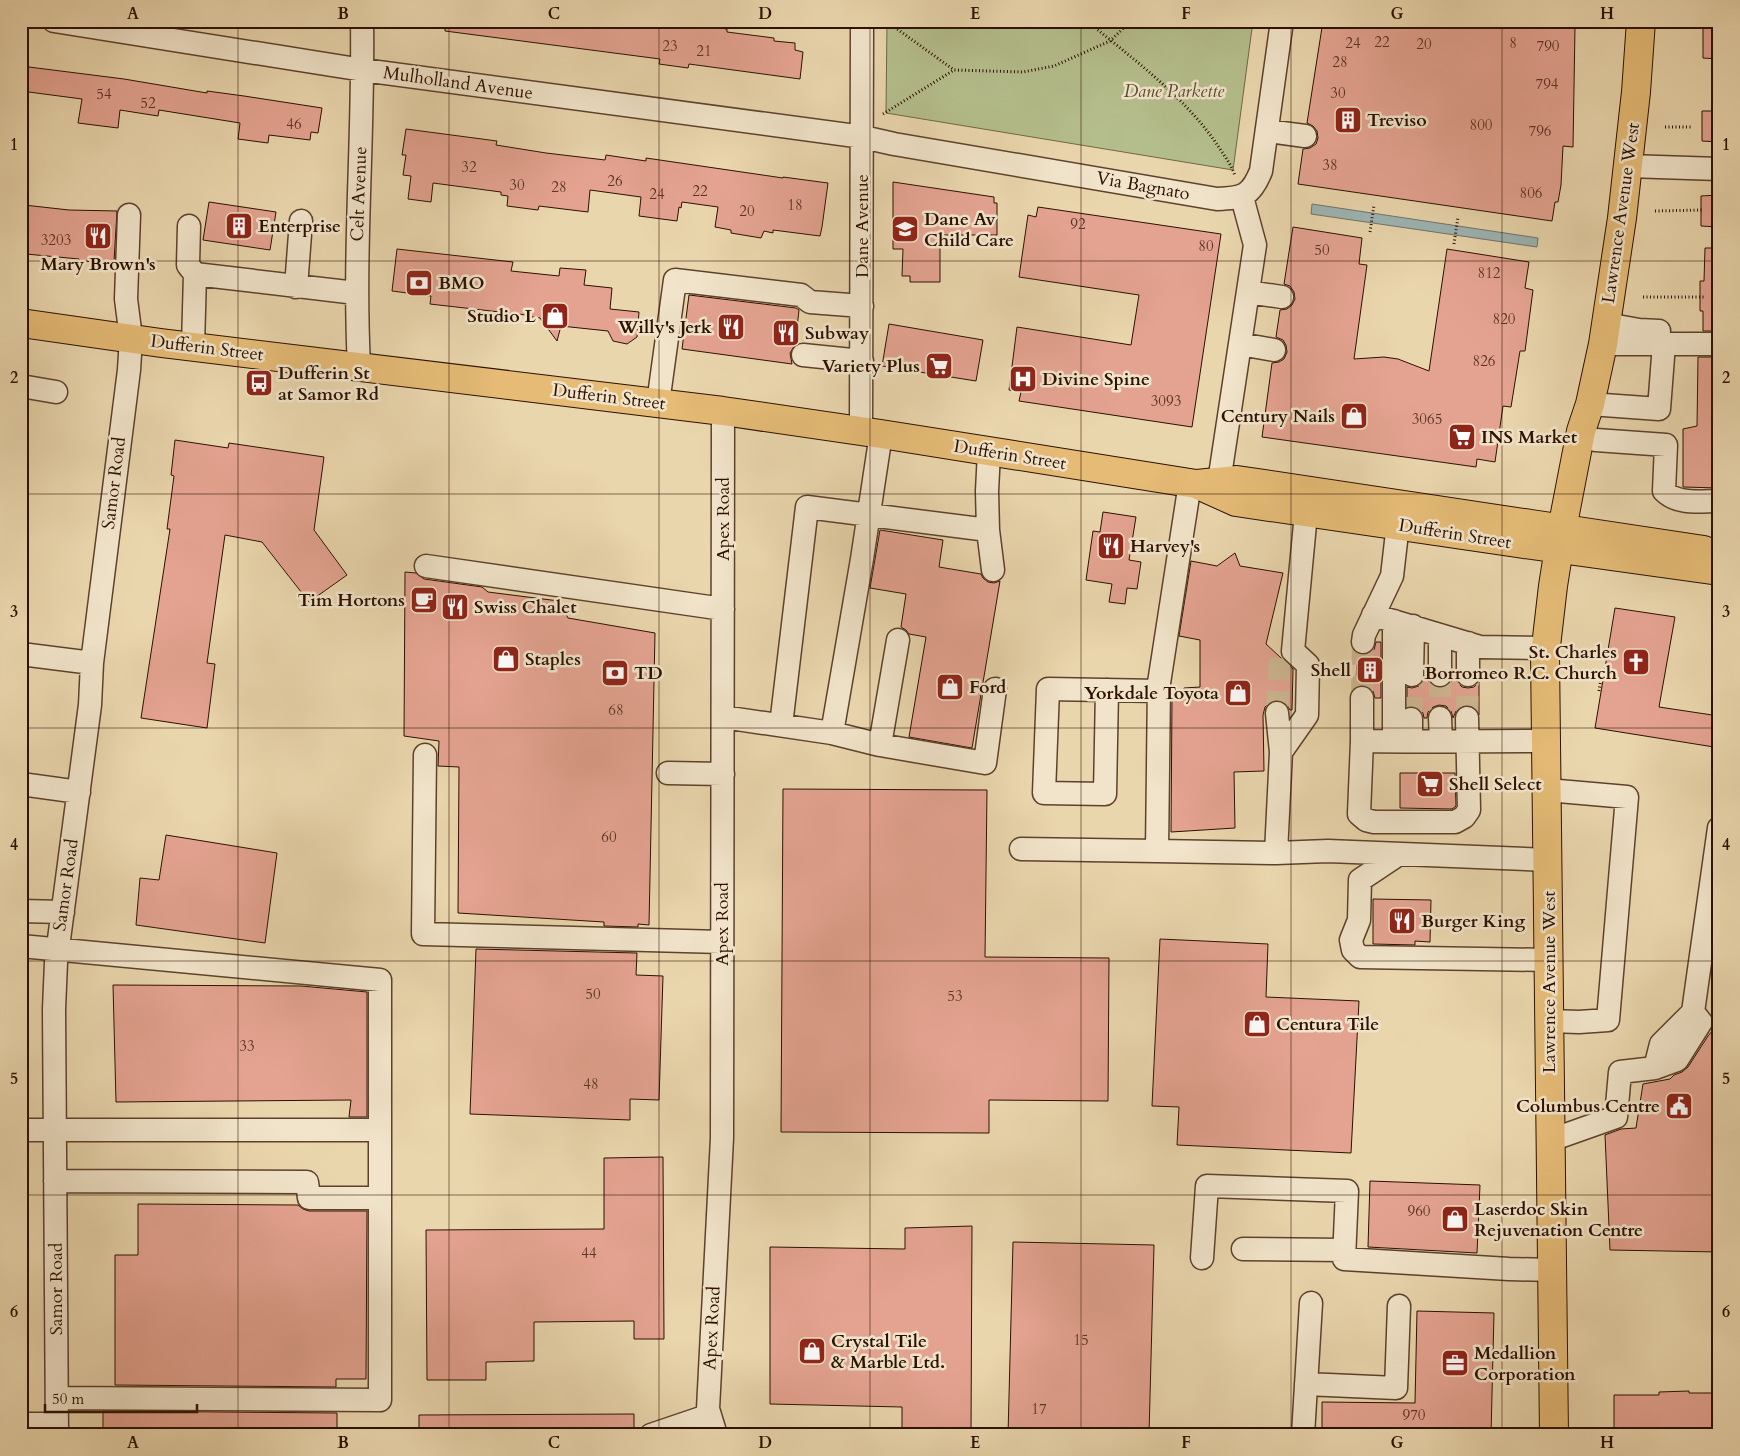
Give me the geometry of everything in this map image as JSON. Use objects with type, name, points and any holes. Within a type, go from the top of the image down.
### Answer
[{"type":"main road","name":"Lawrence Avenue West","points":[[1547,709],[1560,657],[1569,540],[1581,431],[1590,404],[1604,334],[1622,218],[1636,92],[1641,21]]},
{"type":"main road","name":"Dufferin Street","points":[[21,323],[723,411],[1201,483],[1237,480],[1569,540],[1719,571]]},
{"type":"main road","name":"Lawrence Avenue West","points":[[1554,1435],[1546,648],[1569,540],[1596,440],[1597,433],[1590,404]]},
{"type":"main road","name":"Dufferin Street","points":[[1201,483],[1236,502],[1306,513],[1398,524],[1719,552]]},
{"type":"street","name":"Mulholland Avenue","points":[[54,21],[363,70],[863,137]]},
{"type":"street","name":"Celt Avenue","points":[[358,366],[356,293],[363,70],[362,21]]},
{"type":"street","name":"Dane Avenue","points":[[832,733],[869,514],[871,432],[862,361],[862,21]]},
{"type":"street","points":[[1157,850],[1159,691],[1201,483],[1240,344],[1255,245],[1242,197],[1256,184],[1262,172],[1282,21]]},
{"type":"street","points":[[1268,131],[1305,136]]},
{"type":"street","name":"Via Bagnato","points":[[863,137],[894,144],[1217,199],[1242,197]]},
{"type":"street","points":[[1628,166],[1719,169]]},
{"type":"street","name":"Samor Road","points":[[57,1430],[54,1009],[58,949],[90,705],[92,662],[129,370],[131,338],[126,299],[129,215]]},
{"type":"street","points":[[296,287],[301,221]]},
{"type":"street","points":[[189,226],[188,266],[195,274],[356,293]]},
{"type":"street","points":[[193,346],[195,274]]},
{"type":"street","points":[[658,403],[675,280],[801,295],[810,302],[862,306]]},
{"type":"street","points":[[1248,292],[1282,297]]},
{"type":"street","points":[[1604,334],[1639,330],[1719,333]]},
{"type":"street","points":[[1604,334],[1664,344],[1719,344]]},
{"type":"street","points":[[1240,344],[1274,350]]},
{"type":"street","points":[[1590,404],[1659,409],[1664,344]]},
{"type":"street","points":[[803,355],[862,361]]},
{"type":"street","points":[[21,386],[56,392]]},
{"type":"street","name":"Apex Road","points":[[713,1425],[708,1409],[722,1138],[723,411]]},
{"type":"street","points":[[1596,440],[1666,445],[1664,491],[1671,498],[1683,501],[1719,501]]},
{"type":"street","points":[[989,452],[988,530],[993,570]]},
{"type":"street","points":[[781,725],[807,507],[988,530]]},
{"type":"street","points":[[1280,752],[1307,715],[1308,665],[1287,654],[1306,513]]},
{"type":"street","points":[[1398,524],[1392,576],[1393,620],[1402,742]]},
{"type":"street","points":[[426,566],[723,609]]},
{"type":"street","points":[[1393,620],[1412,675]]},
{"type":"street","points":[[1363,642],[1364,635],[1393,620],[1480,647],[1546,648]]},
{"type":"street","points":[[1440,634],[1440,675]]},
{"type":"street","points":[[880,745],[898,640]]},
{"type":"street","points":[[1468,643],[1468,675]]},
{"type":"street","points":[[21,654],[92,662]]},
{"type":"street","points":[[723,716],[832,733],[880,745],[985,763],[995,689]]},
{"type":"street","points":[[1106,690],[1105,794],[1044,794],[1048,689],[1106,690],[1159,691]]},
{"type":"street","points":[[1362,698],[1360,814],[1366,820],[1374,822],[1456,822],[1464,817],[1469,810],[1467,718]]},
{"type":"street","points":[[1276,853],[1280,752],[1277,712]]},
{"type":"street","points":[[1402,742],[1411,718]]},
{"type":"street","points":[[1440,718],[1441,742]]},
{"type":"street","points":[[1362,741],[1547,741]]},
{"type":"street","points":[[425,755],[422,934],[722,942]]},
{"type":"street","points":[[668,773],[722,774]]},
{"type":"street","points":[[21,784],[79,792]]},
{"type":"street","points":[[1547,790],[1627,797],[1608,1020],[1579,1022],[1549,1021]]},
{"type":"street","points":[[1551,1140],[1616,1117],[1620,1072],[1655,1068],[1677,1060],[1701,1022],[1693,1012],[1719,828]]},
{"type":"street","points":[[1021,849],[1276,853],[1328,851],[1548,860]]},
{"type":"street","points":[[1399,854],[1360,880],[1359,920],[1351,940],[1353,950],[1360,957],[1549,960]]},
{"type":"street","points":[[21,911],[63,912]]},
{"type":"street","points":[[21,946],[380,980],[380,1400],[57,1398]]},
{"type":"street","points":[[21,1130],[380,1130]]},
{"type":"street","points":[[55,1181],[307,1182],[309,1198],[380,1198]]},
{"type":"street","points":[[1202,1258],[1207,1186],[1347,1191],[1344,1258],[1551,1270]]},
{"type":"street","points":[[1243,1249],[1344,1250]]},
{"type":"street","points":[[1303,1435],[1311,1303]]},
{"type":"street","points":[[1306,1384],[1396,1388],[1399,1306]]},
{"type":"street","points":[[21,1424],[57,1430]]},
{"type":"street","points":[[651,1435],[713,1425]]},
{"type":"path","points":[[886,21],[954,70]]},
{"type":"path","points":[[1087,21],[1174,95],[1208,131],[1232,168],[1242,197]]},
{"type":"path","points":[[879,117],[954,70],[1023,72],[1054,66],[1110,41],[1130,21]]},
{"type":"path","points":[[1665,127],[1692,127]]},
{"type":"path","points":[[1370,232],[1374,205]]},
{"type":"path","points":[[1654,211],[1704,210]]},
{"type":"path","points":[[1454,244],[1458,217]]},
{"type":"path","points":[[1643,297],[1704,297]]},
{"type":"path","points":[[1599,691],[1602,672]]},
{"type":"green space","name":"Dane Parkette","points":[[887,21],[1253,21],[1233,170],[886,113]]},
{"type":"water","points":[[1312,204],[1538,238],[1537,247],[1311,214]]},
{"type":"building","points":[[445,21],[715,21],[726,23],[725,29],[727,29],[727,32],[774,38],[774,41],[795,43],[795,50],[803,52],[800,79],[689,64],[688,68],[659,64],[660,59],[445,31]]},
{"type":"building","points":[[1323,21],[1564,21],[1564,27],[1575,27],[1573,147],[1563,146],[1561,185],[1558,202],[1555,202],[1552,221],[1298,184],[1303,149],[1310,148],[1316,144],[1318,138],[1317,131],[1307,123]]},
{"type":"building","points":[[1703,26],[1719,27],[1719,59],[1703,58]]},
{"type":"building","points":[[21,66],[322,108],[318,133],[311,132],[310,140],[269,135],[268,143],[238,139],[240,123],[159,110],[158,116],[120,110],[118,128],[78,123],[82,99],[21,91]]},
{"type":"building","points":[[1702,111],[1719,111],[1719,142],[1702,141]]},
{"type":"building","points":[[406,129],[497,141],[496,145],[546,153],[605,160],[606,155],[646,161],[646,158],[828,183],[820,236],[773,230],[773,233],[764,231],[761,238],[731,233],[731,230],[715,227],[718,207],[682,202],[681,208],[679,207],[677,221],[639,216],[641,197],[590,190],[588,212],[539,206],[538,210],[507,206],[508,196],[501,195],[501,192],[433,183],[431,202],[408,199],[411,176],[403,175],[406,155],[402,155]]},
{"type":"building","points":[[893,182],[994,197],[994,203],[997,203],[997,235],[940,235],[940,282],[910,282],[910,276],[902,276],[903,249],[893,249]]},
{"type":"building","points":[[1719,195],[1719,227],[1701,226],[1701,196]]},
{"type":"building","name":"Enterprise","points":[[209,202],[276,212],[270,250],[203,240]]},
{"type":"building","points":[[24,205],[69,210],[117,211],[114,262],[79,261],[79,259],[26,254]]},
{"type":"building","points":[[1038,207],[1221,234],[1192,427],[1019,401],[1021,392],[1009,390],[1017,327],[1131,345],[1139,295],[1019,277],[1028,215],[1036,217]]},
{"type":"building","points":[[1293,227],[1362,238],[1359,264],[1367,265],[1354,359],[1384,357],[1398,359],[1429,371],[1447,249],[1529,262],[1525,288],[1533,290],[1525,351],[1520,351],[1511,407],[1503,406],[1495,462],[1477,459],[1476,467],[1262,437],[1272,363],[1284,359],[1287,352],[1283,340],[1276,337],[1280,310],[1287,309],[1295,299],[1294,292],[1290,286],[1284,284]]},
{"type":"building","points":[[1705,248],[1719,248],[1719,331],[1703,331],[1703,311],[1700,311],[1700,281],[1704,281]]},
{"type":"building","points":[[397,249],[513,262],[511,271],[559,276],[560,268],[586,270],[584,285],[612,288],[610,309],[639,312],[637,337],[627,344],[613,341],[608,331],[561,326],[557,341],[540,318],[430,304],[431,296],[392,291]]},
{"type":"building","points":[[689,295],[796,308],[799,310],[795,345],[790,353],[792,364],[682,349]]},
{"type":"building","points":[[889,324],[983,340],[976,381],[882,366]]},
{"type":"building","points":[[1698,357],[1719,357],[1719,488],[1683,487],[1683,429],[1697,426]]},
{"type":"building","points":[[175,440],[228,448],[229,443],[324,457],[314,530],[347,575],[309,602],[262,542],[225,535],[207,663],[215,664],[207,728],[141,718],[170,529],[167,529],[174,476],[171,475]]},
{"type":"building","name":"Harvey's","points":[[1103,512],[1136,517],[1129,560],[1141,562],[1137,589],[1127,588],[1125,604],[1109,602],[1112,584],[1086,580],[1093,531],[1100,532]]},
{"type":"building","name":"Ford","points":[[880,530],[943,540],[939,567],[981,574],[988,582],[1000,581],[972,748],[909,737],[926,637],[909,634],[901,627],[906,594],[870,588]]},
{"type":"building","name":"Yorkdale Toyota","points":[[1235,553],[1240,566],[1283,573],[1266,644],[1293,669],[1292,710],[1282,701],[1275,700],[1265,707],[1263,715],[1264,771],[1234,772],[1235,828],[1171,832],[1172,699],[1182,700],[1184,688],[1200,687],[1200,640],[1179,636],[1191,561],[1217,566]]},
{"type":"building","points":[[405,572],[416,573],[424,579],[482,587],[488,592],[559,601],[568,618],[655,633],[649,925],[638,924],[638,927],[604,926],[604,922],[458,913],[459,767],[438,766],[439,741],[404,736]]},
{"type":"building","name":"St. Charles Borromeo R.C. Church","points":[[1615,608],[1675,617],[1659,707],[1719,716],[1714,747],[1595,728]]},
{"type":"building","name":"Shell","points":[[1376,642],[1381,642],[1381,698],[1375,698],[1373,691],[1368,686],[1356,686],[1357,653],[1362,655],[1368,654],[1374,650]]},
{"type":"building","points":[[1425,675],[1427,675],[1428,681],[1433,686],[1440,688],[1447,686],[1452,681],[1453,675],[1455,675],[1457,682],[1462,687],[1474,687],[1479,682],[1479,715],[1474,707],[1466,705],[1456,711],[1453,718],[1451,711],[1446,706],[1439,705],[1433,707],[1428,712],[1427,718],[1424,718],[1423,713],[1418,708],[1407,707],[1407,687],[1419,686]]},
{"type":"building","name":"Shell Select","points":[[1400,773],[1455,773],[1456,806],[1452,809],[1400,808]]},
{"type":"building","points":[[783,789],[987,790],[985,957],[1109,958],[1108,1101],[989,1100],[989,1133],[781,1132]]},
{"type":"building","points":[[166,835],[277,853],[265,943],[136,925],[140,878],[159,880]]},
{"type":"building","name":"Burger King","points":[[1373,899],[1431,900],[1430,942],[1415,941],[1415,945],[1373,944]]},
{"type":"building","name":"Centura Tile","points":[[1160,939],[1268,944],[1266,997],[1359,1001],[1351,1153],[1177,1145],[1179,1107],[1152,1106]]},
{"type":"building","points":[[476,949],[637,953],[636,975],[663,976],[659,1100],[630,1099],[630,1120],[470,1114]]},
{"type":"building","points":[[113,985],[301,986],[367,992],[367,1117],[349,1117],[351,1100],[116,1102]]},
{"type":"building","name":"Columbus Centre","points":[[1719,1023],[1719,1252],[1610,1250],[1605,1135],[1621,1129],[1636,1128],[1643,1084],[1670,1079],[1682,1072],[1688,1067],[1708,1036]]},
{"type":"building","points":[[663,1157],[664,1339],[634,1339],[634,1321],[534,1322],[534,1361],[486,1362],[486,1380],[427,1380],[426,1230],[604,1229],[604,1158]]},
{"type":"building","points":[[1370,1181],[1480,1185],[1477,1253],[1368,1247]]},
{"type":"building","points":[[138,1204],[298,1205],[309,1211],[367,1211],[366,1379],[336,1379],[336,1387],[115,1385],[115,1255],[138,1255]]},
{"type":"building","points":[[972,1226],[971,1435],[902,1435],[902,1407],[770,1404],[770,1247],[905,1249],[905,1228]]},
{"type":"building","points":[[1013,1242],[1154,1245],[1149,1435],[1008,1435]]},
{"type":"building","points":[[1417,1311],[1494,1313],[1491,1435],[1322,1435],[1322,1402],[1415,1403]]},
{"type":"building","points":[[1689,1391],[1689,1393],[1719,1393],[1719,1435],[1614,1435],[1614,1395],[1659,1395],[1659,1392]]},
{"type":"building","points":[[103,1411],[337,1413],[337,1435],[103,1435]]},
{"type":"building","points":[[634,1414],[634,1435],[419,1435],[419,1415]]},
{"type":"tunnel","points":[[1362,698],[1363,642]]},
{"type":"tunnel","points":[[1277,713],[1280,658]]},
{"type":"tunnel","points":[[1411,719],[1412,675]]},
{"type":"tunnel","points":[[1440,675],[1440,718]]},
{"type":"tunnel","points":[[1467,718],[1468,675]]},
{"type":"place","name":"Treviso","points":[[1348,120]]},
{"type":"place","name":"Enterprise","points":[[239,226]]},
{"type":"place","name":"Dane Av Child Care","points":[[905,229]]},
{"type":"place","name":"Mary Brown's","points":[[98,236]]},
{"type":"place","name":"BMO","points":[[419,283]]},
{"type":"place","name":"Studio L","points":[[555,316]]},
{"type":"place","name":"Willy's Jerk","points":[[731,327]]},
{"type":"place","name":"Subway","points":[[786,333]]},
{"type":"place","name":"Variety Plus","points":[[939,366]]},
{"type":"place","name":"Divine Spine","points":[[1023,379]]},
{"type":"place","name":"Dufferin St at Samor Rd","points":[[259,383]]},
{"type":"place","name":"Century Nails","points":[[1354,416]]},
{"type":"place","name":"INS Market","points":[[1462,437]]},
{"type":"place","name":"Harvey's","points":[[1111,546]]},
{"type":"place","name":"Tim Hortons","points":[[424,600]]},
{"type":"place","name":"Swiss Chalet","points":[[455,607]]},
{"type":"place","name":"Staples","points":[[506,659]]},
{"type":"place","name":"St. Charles Borromeo R.C. Church","points":[[1636,662]]},
{"type":"place","name":"Shell","points":[[1370,670]]},
{"type":"place","name":"TD","points":[[615,673]]},
{"type":"place","name":"Ford","points":[[950,687]]},
{"type":"place","name":"Yorkdale Toyota","points":[[1238,693]]},
{"type":"place","name":"Shell Select","points":[[1430,784]]},
{"type":"place","name":"Burger King","points":[[1402,921]]},
{"type":"place","name":"Centura Tile","points":[[1257,1024]]},
{"type":"place","name":"Columbus Centre","points":[[1679,1106]]},
{"type":"place","name":"Laserdoc Skin Rejuvenation Centre","points":[[1455,1219]]},
{"type":"place","name":"Crystal Tile & Marble Ltd.","points":[[812,1351]]},
{"type":"place","name":"Medallion Corporation","points":[[1455,1363]]}]
